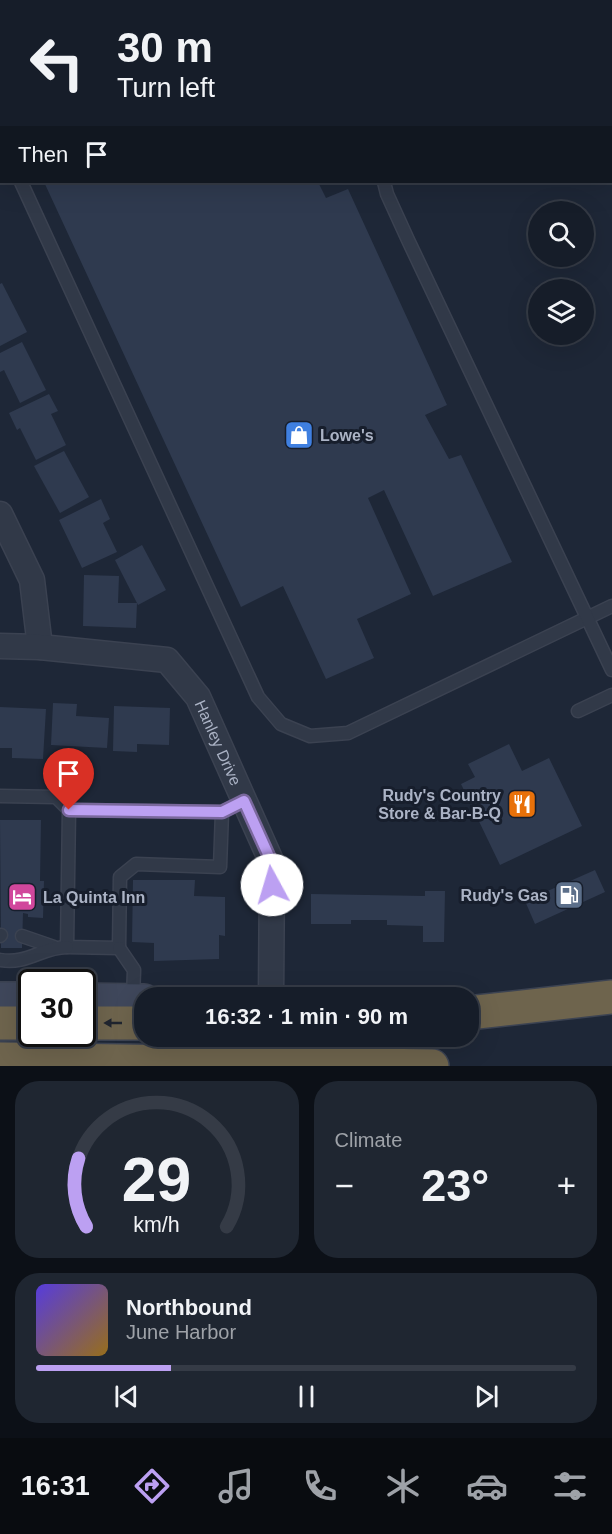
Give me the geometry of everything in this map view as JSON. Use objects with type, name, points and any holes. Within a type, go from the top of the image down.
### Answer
[{"type":"highway","points":[[479,1012],[612,996]]},
{"type":"highway","points":[[96,1019],[134,1010]]},
{"type":"highway","points":[[0,1023],[18,1023]]},
{"type":"highway","points":[[0,1059],[432,1066]]},
{"type":"main road","points":[[479,999],[612,996]]},
{"type":"main road","points":[[0,999],[18,999]]},
{"type":"main road","points":[[96,1002],[134,1007]]},
{"type":"street","points":[[0,514],[32,580],[40,647]]},
{"type":"street","name":"Hanley Drive","points":[[0,646],[40,647],[167,660],[198,697],[272,863],[271,987]]},
{"type":"lane","points":[[21,183],[258,697],[281,724],[310,736],[348,733],[612,606]]},
{"type":"lane","points":[[384,183],[404,230],[612,670]]},
{"type":"lane","points":[[578,711],[612,695]]},
{"type":"lane","points":[[0,796],[56,797],[69,810],[222,812],[244,801]]},
{"type":"lane","points":[[67,947],[69,810]]},
{"type":"lane","points":[[137,987],[134,970],[119,948],[120,878],[136,864],[220,867],[222,812]]},
{"type":"lane","points":[[22,936],[54,947],[119,948]]},
{"type":"lane","points":[[0,960],[22,961],[54,947]]},
{"type":"building","name":"Lowe's","points":[[44,183],[318,183],[326,198],[348,189],[447,405],[425,415],[449,459],[461,455],[512,562],[433,596],[384,490],[368,498],[411,594],[357,619],[374,658],[326,679],[283,586],[241,607]]},
{"type":"building","points":[[2,283],[27,332],[0,346],[0,284]]},
{"type":"building","points":[[22,342],[46,390],[20,403],[4,370],[0,372],[0,353]]},
{"type":"building","points":[[49,394],[58,411],[51,414],[66,445],[36,460],[20,428],[17,430],[9,413]]},
{"type":"building","points":[[64,451],[89,497],[60,513],[34,466]]},
{"type":"building","points":[[101,499],[110,519],[103,523],[117,552],[82,568],[59,520]]},
{"type":"building","points":[[142,545],[166,590],[138,605],[115,560]]},
{"type":"building","points":[[84,575],[119,576],[118,603],[137,603],[136,628],[83,626]]},
{"type":"building","points":[[53,703],[77,704],[76,716],[109,718],[107,748],[51,745]]},
{"type":"building","points":[[114,706],[170,708],[169,745],[137,744],[137,752],[113,751]]},
{"type":"building","points":[[0,707],[46,709],[43,759],[12,758],[12,748],[0,748]]},
{"type":"building","points":[[509,744],[522,771],[549,758],[582,826],[500,865],[461,784],[475,777],[468,764]]},
{"type":"building","name":"La Quinta Inn","points":[[0,820],[41,820],[40,881],[44,881],[43,918],[28,917],[28,914],[23,913],[22,948],[1,948]]},
{"type":"building","points":[[595,870],[605,892],[535,924],[525,901]]},
{"type":"building","points":[[133,880],[195,880],[194,896],[225,897],[225,936],[219,935],[219,959],[154,961],[154,943],[132,942]]},
{"type":"building","points":[[425,891],[445,891],[444,942],[423,942],[423,926],[387,925],[387,920],[351,920],[351,924],[311,924],[311,894],[425,896]]},
{"type":"place","name":"Lowe's","points":[[299,435]]},
{"type":"place","name":"Rudy's Country Store & Bar-B-Q","points":[[522,804]]},
{"type":"place","name":"Rudy's Gas","points":[[569,895]]},
{"type":"place","name":"La Quinta Inn","points":[[22,897]]},
{"type":"route","points":[[69,810],[222,812],[244,801],[272,863],[272,885]]}]
